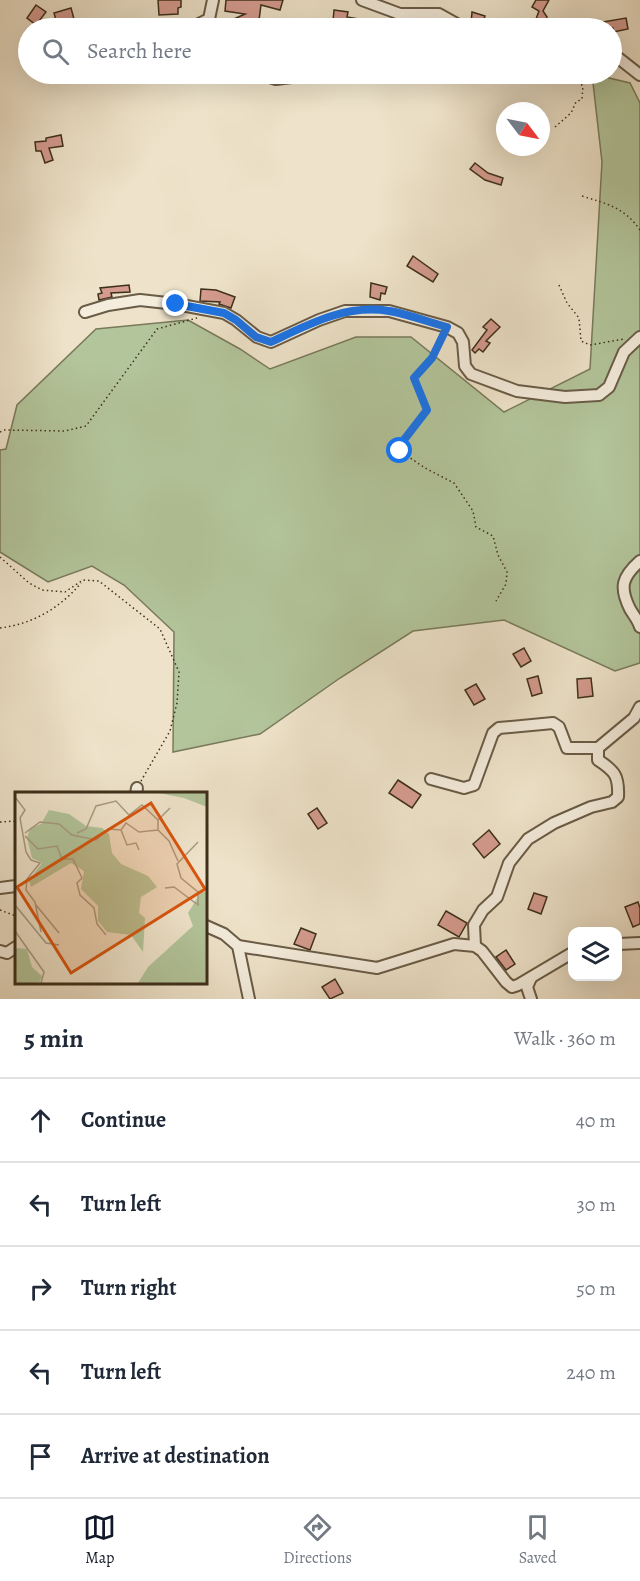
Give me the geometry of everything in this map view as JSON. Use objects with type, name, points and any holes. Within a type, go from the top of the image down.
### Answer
[{"type":"street","points":[[209,18],[213,0]]},
{"type":"street","points":[[362,0],[400,14],[439,14],[446,18]]},
{"type":"street","points":[[622,61],[640,75]]},
{"type":"street","points":[[85,312],[108,305],[140,300],[176,304],[224,313],[256,337],[271,342],[345,311],[389,311],[447,327],[458,333],[463,342],[465,366],[471,374],[517,391],[565,397],[599,395],[609,387],[624,352],[640,337]]},
{"type":"street","points":[[640,561],[622,585],[630,609],[640,627]]},
{"type":"street","points":[[430,779],[464,788],[474,785],[493,733],[499,728],[553,723],[559,727],[567,748],[598,748],[634,718],[640,707]]},
{"type":"street","points":[[475,946],[474,925],[483,910],[497,897],[509,863],[528,839],[554,823],[591,807],[612,802],[618,796],[618,780],[610,768],[598,760],[598,748]]},
{"type":"street","points":[[0,888],[15,886]]},
{"type":"street","points":[[207,926],[224,934],[238,946],[377,968],[454,944],[475,946],[482,951],[512,987],[568,956]]},
{"type":"street","points":[[622,944],[640,943]]},
{"type":"street","points":[[238,946],[249,999]]},
{"type":"street","points":[[0,951],[7,953],[15,948]]},
{"type":"street","points":[[531,978],[527,987],[531,999]]},
{"type":"path","points":[[555,127],[571,113],[576,102],[582,99],[583,86],[581,84]]},
{"type":"path","points":[[582,196],[616,207],[631,216],[640,230]]},
{"type":"path","points":[[559,285],[567,303],[579,318],[581,341],[590,345],[624,339]]},
{"type":"path","points":[[0,432],[4,430],[65,431],[86,426],[157,329],[199,318]]},
{"type":"path","points":[[447,327],[432,358],[414,378],[427,410],[400,445],[400,451],[425,468],[454,483],[473,511],[476,526],[493,536],[498,555],[507,572],[506,584],[496,602]]},
{"type":"path","points":[[0,557],[29,583],[42,590],[65,592],[83,580],[99,580],[160,629],[179,672],[177,704],[170,730],[136,791]]},
{"type":"path","points":[[0,628],[34,620],[67,600],[83,580]]},
{"type":"path","points":[[0,822],[15,821]]},
{"type":"path","points":[[0,909],[15,915]]},
{"type":"green space","points":[[622,81],[630,83],[640,103],[640,663],[615,671],[504,620],[413,631],[260,734],[173,752],[174,632],[124,585],[92,566],[48,582],[0,552],[0,450],[6,449],[17,405],[96,329],[188,320],[270,369],[356,337],[411,337],[504,412],[590,369],[602,162],[593,84],[622,84]]},
{"type":"building","points":[[158,0],[181,0],[178,14],[159,15]]},
{"type":"building","points":[[226,0],[283,0],[280,10],[261,5],[259,18],[236,18],[245,14],[225,11]]},
{"type":"building","points":[[536,0],[549,0],[543,11],[547,18],[536,18],[539,11],[532,7]]},
{"type":"building","points":[[36,5],[46,12],[41,18],[27,18]]},
{"type":"building","points":[[71,8],[74,18],[55,18],[54,13]]},
{"type":"building","points":[[334,10],[348,12],[347,17],[353,18],[333,18]]},
{"type":"building","points":[[472,12],[485,16],[484,18],[472,18]]},
{"type":"building","points":[[626,18],[628,29],[622,30],[622,19]]},
{"type":"building","points":[[61,135],[63,146],[49,148],[53,160],[45,163],[41,151],[36,151],[35,142],[46,141],[46,138]]},
{"type":"building","points":[[475,163],[488,173],[503,178],[501,185],[485,180],[470,169]]},
{"type":"building","points":[[413,256],[438,274],[433,282],[407,266]]},
{"type":"building","points":[[371,283],[387,287],[385,294],[381,293],[380,300],[370,297]]},
{"type":"building","points":[[129,285],[130,292],[111,293],[112,297],[99,300],[98,294],[102,293],[100,288]]},
{"type":"building","points":[[201,289],[216,290],[235,297],[231,308],[219,304],[220,302],[200,301]]},
{"type":"building","points":[[491,319],[500,327],[486,341],[490,343],[483,352],[479,349],[475,353],[472,350],[487,330],[483,327]]},
{"type":"building","points":[[524,648],[531,661],[521,667],[513,654]]},
{"type":"building","points":[[538,676],[542,693],[532,696],[527,679]]},
{"type":"building","points":[[591,678],[593,696],[578,698],[577,679]]},
{"type":"building","points":[[476,684],[485,699],[474,705],[465,690]]},
{"type":"building","points":[[398,780],[421,795],[412,808],[389,793]]},
{"type":"building","points":[[317,808],[327,823],[318,829],[308,814]]},
{"type":"building","points":[[489,830],[500,844],[484,858],[473,844]]},
{"type":"building","points":[[534,893],[547,897],[541,914],[528,909]]},
{"type":"building","points":[[638,902],[640,924],[633,927],[625,907]]},
{"type":"building","points":[[446,911],[467,923],[459,937],[438,925]]},
{"type":"building","points":[[301,928],[316,934],[310,950],[294,944]]},
{"type":"building","points":[[506,950],[515,964],[506,970],[496,957]]},
{"type":"building","points":[[335,979],[343,993],[330,999],[322,987]]},
{"type":"route","points":[[176,304],[224,313],[256,337],[271,342],[345,311],[389,311],[447,327],[432,358],[414,378],[427,410],[400,445],[400,451]]}]
